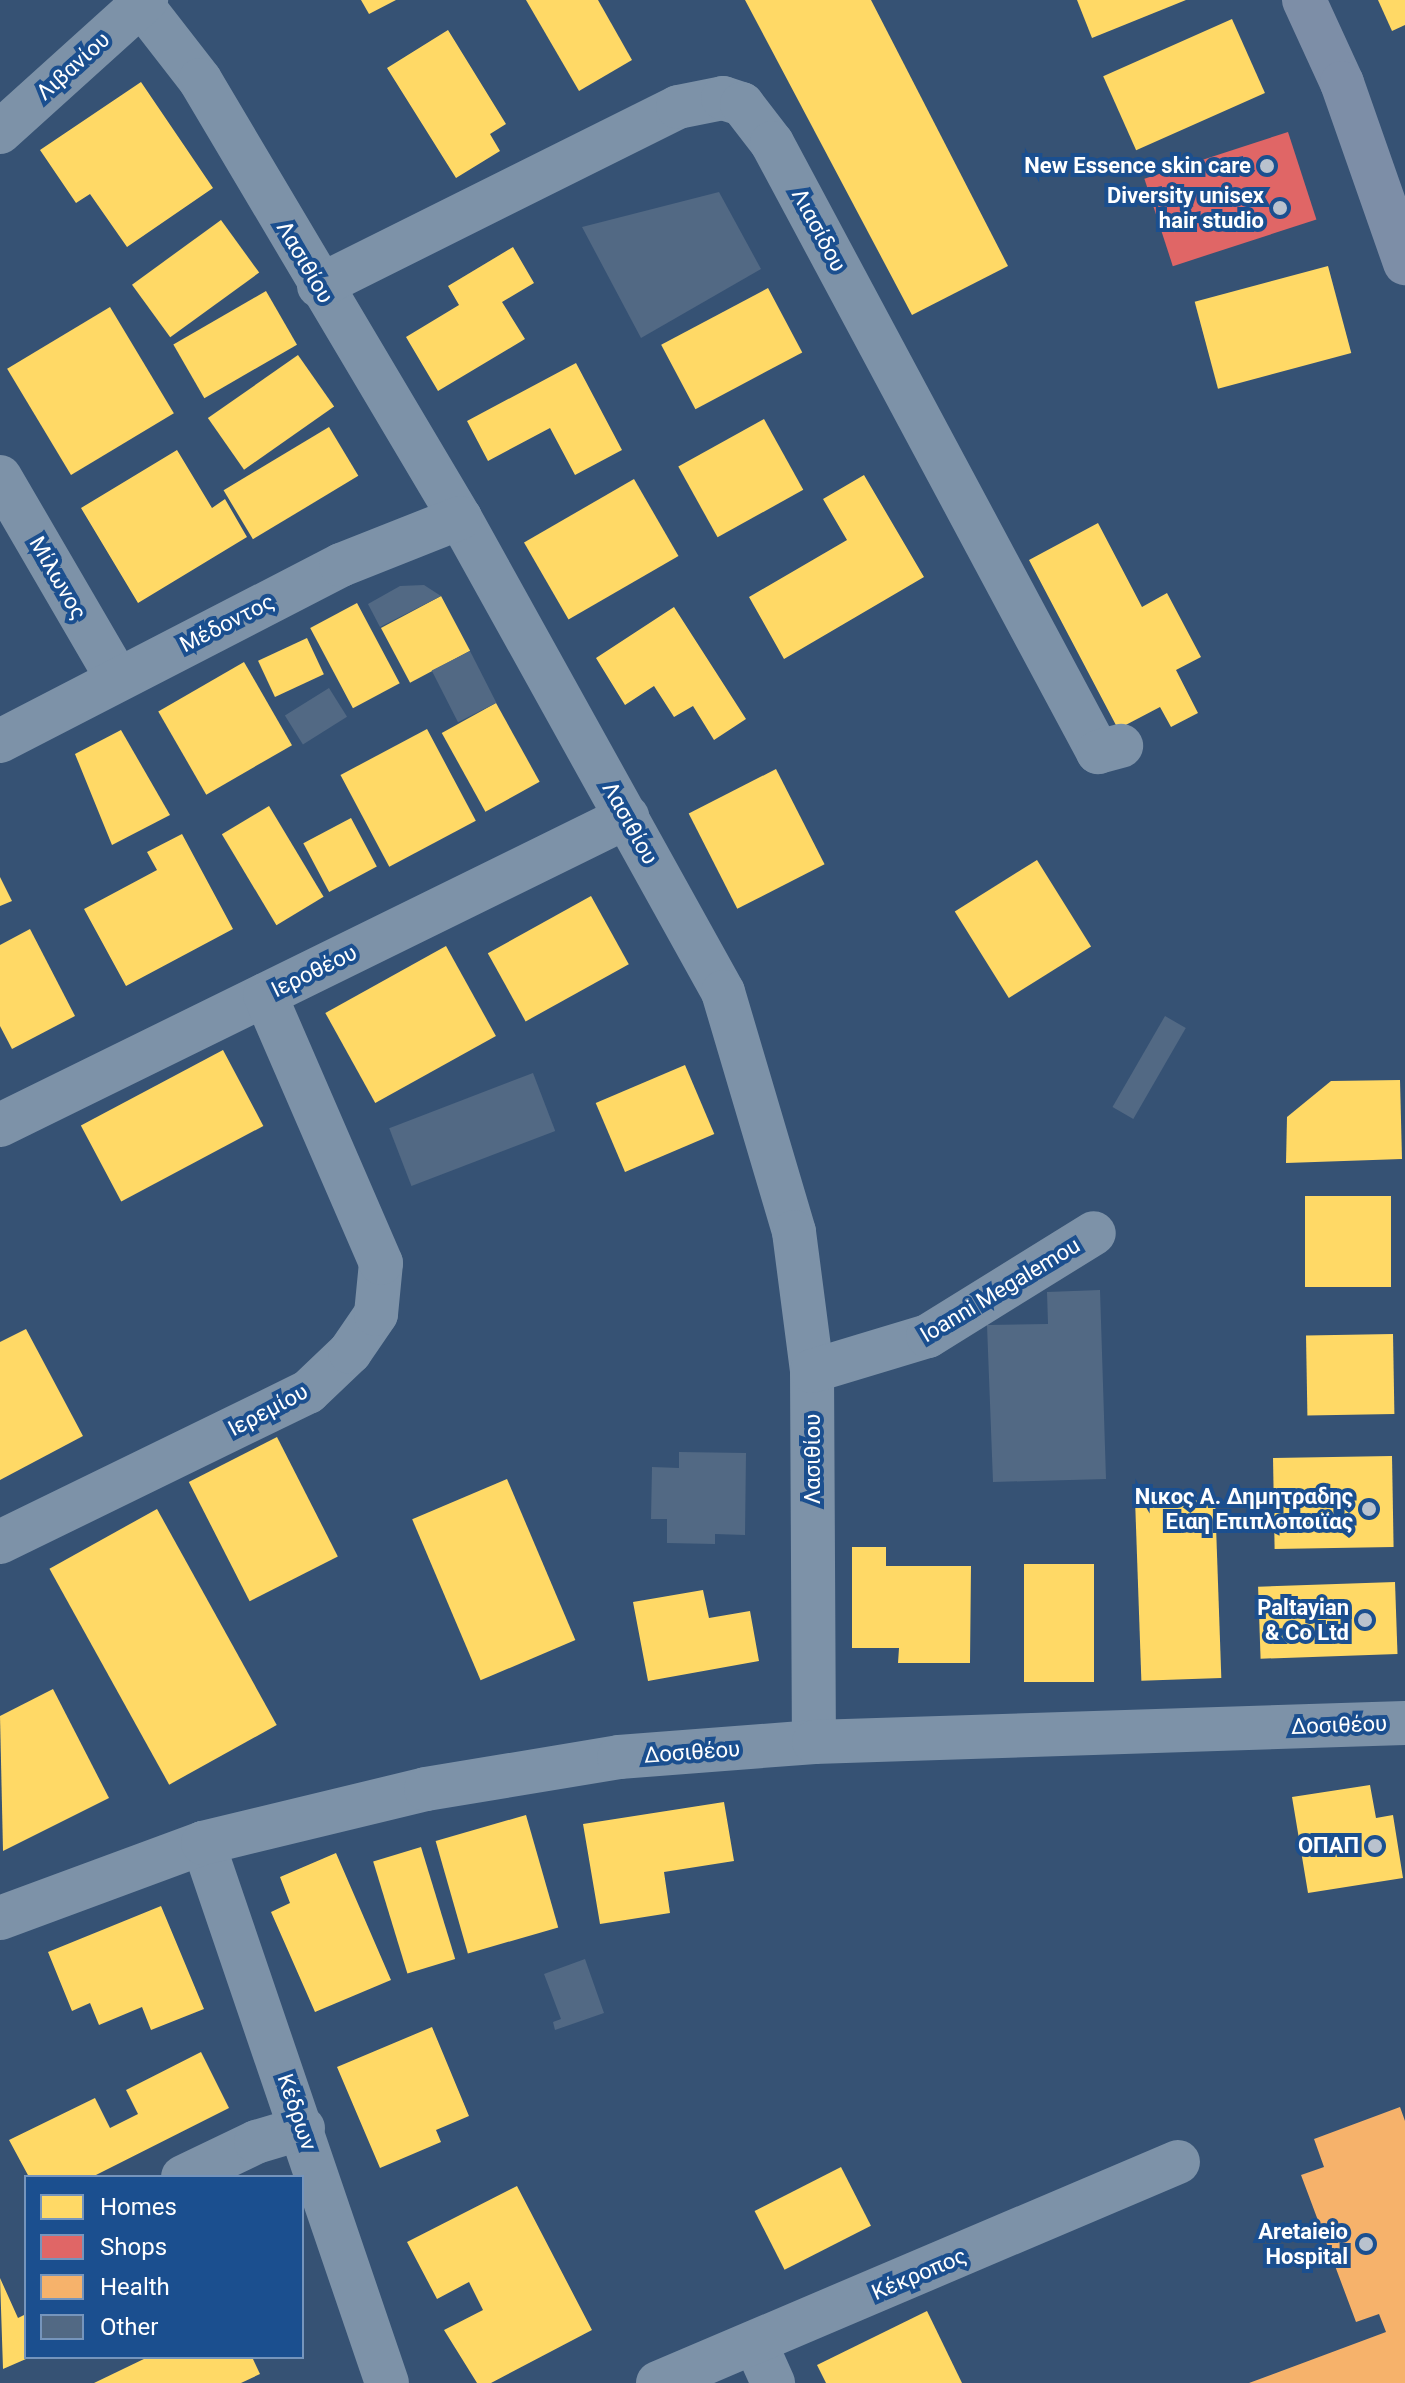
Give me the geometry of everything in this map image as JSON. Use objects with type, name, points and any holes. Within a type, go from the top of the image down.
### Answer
[{"type":"main road","points":[[1304,0],[1342,83],[1405,263]]},
{"type":"street","name":"Λιβανίου","points":[[0,132],[144,2]]},
{"type":"street","name":"Λασιθίου","points":[[144,2],[200,80],[319,286],[460,518],[723,992],[794,1232],[812,1371],[814,1742]]},
{"type":"street","name":"Λιασίδου","points":[[319,286],[678,107],[723,98],[742,104],[772,143],[1098,752],[1121,746]]},
{"type":"street","name":"Μίλωνος","points":[[0,477],[117,678]]},
{"type":"street","name":"Μέδοντος","points":[[0,741],[341,565],[460,518]]},
{"type":"street","name":"Ιεροθέου","points":[[0,1125],[627,817]]},
{"type":"street","name":"Ιερεμίου","points":[[0,1542],[308,1392],[350,1352],[376,1314],[381,1263],[265,995]]},
{"type":"street","name":"Ioanni Megalemou","points":[[812,1371],[928,1336],[1094,1233]]},
{"type":"street","name":"Δοσιθέου","points":[[0,1918],[203,1843],[504,1774],[619,1757],[814,1742],[1405,1723]]},
{"type":"street","name":"Κέδρων","points":[[203,1843],[303,2128],[387,2383]]},
{"type":"street","points":[[187,2175],[256,2142],[303,2128]]},
{"type":"street","name":"Κέκροπος","points":[[658,2383],[765,2364],[1178,2162]]},
{"type":"building: Homes","points":[[361,0],[396,0],[369,14]]},
{"type":"building: Homes","points":[[526,0],[598,0],[632,60],[579,91]]},
{"type":"building: Homes","points":[[745,0],[871,0],[1008,266],[912,315]]},
{"type":"building: Homes","points":[[1077,0],[1186,0],[1092,38]]},
{"type":"building: Homes","points":[[1378,0],[1405,0],[1405,25],[1392,31]]},
{"type":"building: Homes","points":[[1232,19],[1265,93],[1136,150],[1103,76]]},
{"type":"building: Homes","points":[[448,30],[506,124],[490,134],[500,151],[456,178],[387,68]]},
{"type":"building: Homes","points":[[141,82],[213,188],[127,247],[90,194],[76,203],[40,150]]},
{"type":"building: Homes","points":[[221,220],[259,273],[170,337],[132,285]]},
{"type":"building: Homes","points":[[513,247],[534,283],[502,302],[525,339],[438,391],[406,337],[459,305],[448,286]]},
{"type":"building: Homes","points":[[1328,266],[1351,353],[1218,389],[1195,302]]},
{"type":"building: Homes","points":[[768,288],[802,352],[695,409],[661,345]]},
{"type":"building: Homes","points":[[266,291],[297,345],[204,398],[173,345]]},
{"type":"building: Homes","points":[[110,307],[174,413],[71,475],[7,369]]},
{"type":"building: Homes","points":[[298,355],[334,407],[244,470],[208,418]]},
{"type":"building: Homes","points":[[576,363],[622,450],[575,475],[550,428],[488,461],[467,421]]},
{"type":"building: Homes","points":[[764,419],[803,490],[718,537],[678,467]]},
{"type":"building: Homes","points":[[329,427],[358,476],[253,539],[224,490]]},
{"type":"building: Homes","points":[[177,450],[212,508],[225,499],[247,537],[138,603],[81,508]]},
{"type":"building: Homes","points":[[864,475],[924,577],[784,659],[749,597],[847,540],[823,499]]},
{"type":"building: Homes","points":[[634,479],[678,556],[569,620],[524,542]]},
{"type":"building: Homes","points":[[1098,523],[1142,607],[1167,593],[1201,657],[1176,670],[1198,713],[1171,727],[1160,707],[1118,729],[1029,560]]},
{"type":"building: Homes","points":[[441,596],[470,651],[410,683],[381,628]]},
{"type":"building: Homes","points":[[357,603],[400,683],[353,708],[310,628]]},
{"type":"building: Homes","points":[[674,607],[746,719],[714,740],[693,706],[674,717],[654,686],[625,705],[596,658]]},
{"type":"building: Homes","points":[[307,638],[324,674],[275,697],[258,661]]},
{"type":"building: Homes","points":[[244,662],[292,745],[206,795],[158,712]]},
{"type":"building: Homes","points":[[496,703],[540,782],[485,812],[442,733]]},
{"type":"building: Homes","points":[[427,729],[476,821],[389,867],[340,775]]},
{"type":"building: Homes","points":[[121,730],[170,815],[112,845],[75,754]]},
{"type":"building: Homes","points":[[776,769],[825,864],[737,909],[689,813]]},
{"type":"building: Homes","points":[[269,806],[324,897],[276,925],[222,834]]},
{"type":"building: Homes","points":[[351,818],[377,867],[329,892],[303,843]]},
{"type":"building: Homes","points":[[182,834],[233,929],[126,986],[84,909],[157,870],[147,852]]},
{"type":"building: Homes","points":[[1037,860],[1091,947],[1009,998],[955,911]]},
{"type":"building: Homes","points":[[0,877],[12,901],[0,906]]},
{"type":"building: Homes","points":[[591,896],[629,964],[526,1021],[488,953]]},
{"type":"building: Homes","points":[[30,929],[75,1016],[12,1049],[0,1026],[0,945]]},
{"type":"building: Homes","points":[[446,946],[496,1036],[375,1103],[325,1013]]},
{"type":"building: Homes","points":[[223,1050],[263,1126],[121,1202],[81,1126]]},
{"type":"building: Homes","points":[[685,1065],[714,1134],[625,1172],[596,1103]]},
{"type":"building: Homes","points":[[1400,1080],[1402,1159],[1286,1163],[1287,1117],[1331,1081]]},
{"type":"building: Homes","points":[[1305,1196],[1391,1196],[1391,1287],[1305,1287]]},
{"type":"building: Homes","points":[[26,1329],[83,1436],[0,1480],[0,1342]]},
{"type":"building: Homes","points":[[1393,1334],[1394,1414],[1307,1416],[1306,1336]]},
{"type":"building: Homes","points":[[277,1437],[338,1556],[250,1601],[189,1482]]},
{"type":"building: Homes","points":[[1392,1456],[1394,1547],[1275,1549],[1273,1458]]},
{"type":"building: Homes","points":[[507,1479],[575,1640],[481,1680],[412,1519]]},
{"type":"building: Homes","points":[[1215,1497],[1221,1678],[1141,1681],[1135,1500]]},
{"type":"building: Homes","points":[[157,1509],[277,1725],[169,1785],[49,1569]]},
{"type":"building: Homes","points":[[852,1547],[886,1547],[886,1566],[971,1566],[970,1663],[898,1663],[899,1648],[852,1648]]},
{"type":"building: Homes","points":[[1024,1564],[1094,1564],[1094,1682],[1024,1682]]},
{"type":"building: Homes","points":[[1395,1582],[1398,1654],[1261,1659],[1258,1587]]},
{"type":"building: Homes","points":[[703,1590],[709,1618],[750,1611],[759,1661],[648,1681],[633,1602]]},
{"type":"building: Homes","points":[[53,1689],[109,1798],[3,1851],[0,1716]]},
{"type":"building: Homes","points":[[1370,1785],[1376,1818],[1393,1815],[1403,1878],[1308,1893],[1292,1797]]},
{"type":"building: Homes","points":[[724,1802],[734,1861],[664,1872],[670,1913],[600,1924],[583,1824]]},
{"type":"building: Homes","points":[[526,1815],[558,1927],[468,1953],[436,1841]]},
{"type":"building: Homes","points":[[421,1847],[455,1959],[407,1974],[373,1862]]},
{"type":"building: Homes","points":[[336,1853],[391,1980],[315,2012],[271,1912],[290,1903],[280,1877]]},
{"type":"building: Homes","points":[[161,1906],[204,2009],[151,2030],[142,2007],[99,2025],[90,2003],[72,2011],[48,1952]]},
{"type":"building: Homes","points":[[432,2027],[469,2116],[436,2130],[441,2142],[380,2168],[337,2067]]},
{"type":"building: Homes","points":[[201,2052],[229,2108],[96,2175],[28,2175],[9,2140],[95,2098],[110,2128],[138,2114],[126,2090]]},
{"type":"building: Homes","points":[[841,2167],[871,2226],[785,2270],[755,2211]]},
{"type":"building: Homes","points":[[517,2186],[592,2330],[491,2383],[477,2383],[444,2330],[483,2310],[469,2282],[437,2299],[407,2242]]},
{"type":"building: Homes","points":[[0,2278],[18,2318],[24,2315],[26,2359],[3,2369]]},
{"type":"building: Homes","points":[[927,2311],[962,2383],[826,2383],[817,2365]]},
{"type":"building: Homes","points":[[144,2359],[253,2359],[260,2374],[241,2383],[94,2383]]},
{"type":"building: Shops","points":[[1288,132],[1316,219],[1173,266],[1144,179]]},
{"type":"building: Health","name":"Aretaieio Hospital","points":[[1400,2107],[1405,2121],[1405,2383],[1249,2383],[1386,2332],[1379,2314],[1356,2322],[1301,2175],[1324,2167],[1314,2139]]},
{"type":"building: Other","points":[[719,192],[761,269],[641,338],[582,227]]},
{"type":"building: Other","points":[[424,585],[441,596],[380,627],[368,604],[400,586]]},
{"type":"building: Other","points":[[470,651],[496,703],[458,722],[432,671]]},
{"type":"building: Other","points":[[329,688],[347,717],[303,744],[285,716]]},
{"type":"building: Other","points":[[1165,1016],[1186,1028],[1133,1119],[1112,1107]]},
{"type":"building: Other","points":[[533,1073],[555,1131],[411,1186],[389,1128]]},
{"type":"building: Other","points":[[1100,1290],[1106,1479],[993,1482],[987,1325],[1048,1324],[1047,1292]]},
{"type":"building: Other","points":[[679,1452],[746,1453],[745,1535],[715,1534],[715,1544],[667,1543],[667,1519],[651,1519],[652,1467],[679,1468]]},
{"type":"building: Other","points":[[585,1959],[604,2013],[555,2030],[553,2022],[561,2019],[544,1974]]},
{"type":"place","name":"New Essence skin care","points":[[1267,166]]},
{"type":"place","name":"Diversity unisex hair studio","points":[[1280,208]]},
{"type":"place","name":"Νικος Α. Δημητραδης Ειαη Επιπλοποιϊας","points":[[1369,1509]]},
{"type":"place","name":"Paltayian & Co Ltd","points":[[1365,1620]]},
{"type":"place","name":"ΟΠΑΠ","points":[[1375,1846]]},
{"type":"place","name":"Aretaieio Hospital","points":[[1366,2244]]}]
